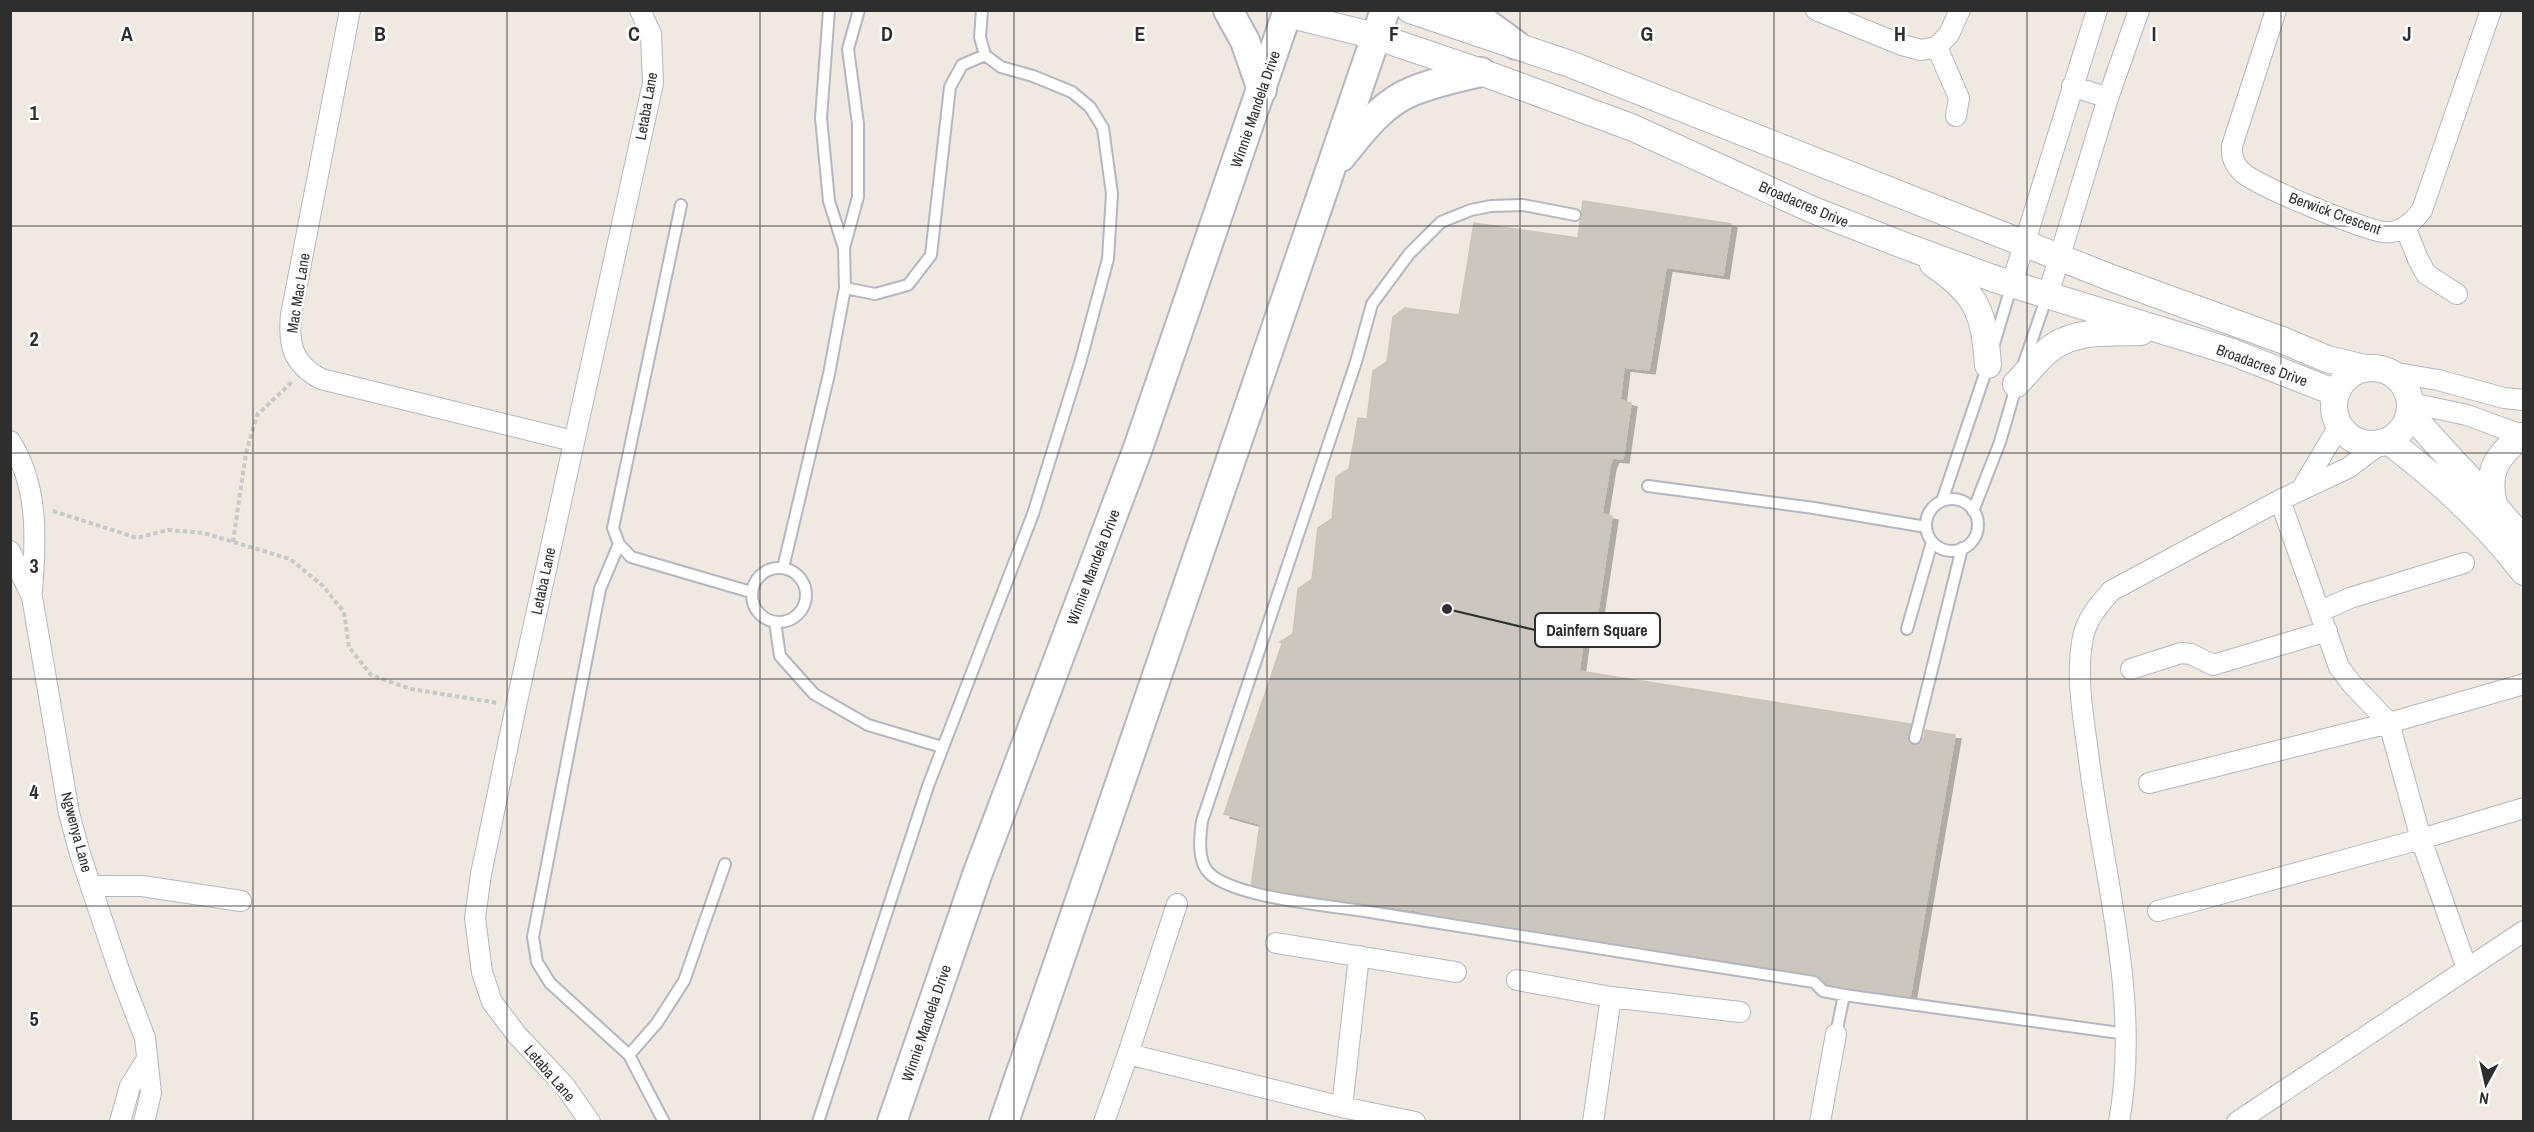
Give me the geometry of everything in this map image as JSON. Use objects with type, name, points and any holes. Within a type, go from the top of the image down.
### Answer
[{"type":"main road","points":[[1228,10],[1245,41],[1262,90]]},
{"type":"main road","points":[[1468,10],[1516,45]]},
{"type":"main road","name":"Winnie Mandela Drive","points":[[892,1122],[977,875],[1138,448],[1262,90],[1283,12]]},
{"type":"main road","points":[[1004,1122],[1380,23]]},
{"type":"main road","points":[[1330,170],[1366,126],[1394,102],[1411,91],[1481,72]]},
{"type":"street","name":"Mac Mac Lane","points":[[308,372],[300,363],[289,337],[291,315],[350,10]]},
{"type":"street","name":"Letaba Lane","points":[[590,1122],[564,1085],[517,1035],[492,1002],[483,972],[475,918],[481,874],[516,706],[653,83],[651,34],[640,10]]},
{"type":"street","name":"Broadacres Drive","points":[[1410,10],[1570,64],[2023,244],[2272,336],[2327,359],[2391,372]]},
{"type":"street","points":[[1816,10],[1902,45],[1921,50],[1937,47],[1949,34],[1959,10]]},
{"type":"street","points":[[2012,283],[2097,10]]},
{"type":"street","points":[[2048,295],[2108,98],[2139,10]]},
{"type":"street","name":"Berwick Crescent","points":[[2276,10],[2232,146],[2234,161],[2242,173],[2262,186],[2365,227],[2385,232],[2405,227],[2422,210],[2491,10]]},
{"type":"street","name":"Broadacres Drive","points":[[1283,12],[1380,23],[1481,72],[1631,127],[1813,210],[1908,247],[2048,295],[2232,352],[2336,393]]},
{"type":"street","points":[[1937,47],[1959,98],[1956,116]]},
{"type":"street","points":[[2072,86],[2108,98]]},
{"type":"street","points":[[2405,227],[2426,274],[2457,294]]},
{"type":"street","points":[[1908,247],[1954,278],[1971,297],[1979,310],[1986,330],[1988,365]]},
{"type":"street","points":[[2016,384],[2046,352],[2062,342],[2083,335],[2160,330]]},
{"type":"street","points":[[2365,368],[2347,377],[2336,393],[2333,405],[2339,426],[2357,441],[2384,442],[2455,496],[2503,546],[2523,572]]},
{"type":"street","points":[[308,372],[321,379],[573,441]]},
{"type":"street","points":[[2391,372],[2438,380],[2504,398],[2523,400]]},
{"type":"street","points":[[2391,372],[2401,380],[2408,391],[2411,408],[2439,447],[2494,505],[2523,541]]},
{"type":"street","points":[[2411,408],[2467,415],[2523,436]]},
{"type":"street","points":[[2120,1122],[2125,1091],[2127,1034],[2116,930],[2094,803],[2080,682],[2083,637],[2094,610],[2111,591],[2280,500],[2348,468],[2403,430],[2411,408]]},
{"type":"street","points":[[2301,490],[2339,426]]},
{"type":"street","points":[[2494,505],[2490,489],[2496,462],[2505,448],[2523,436]]},
{"type":"street","name":"Ngwenya Lane","points":[[10,441],[21,460],[34,505],[32,597],[69,813],[80,854],[120,973],[145,1038],[151,1093],[144,1122]]},
{"type":"street","points":[[2280,500],[2339,667],[2389,723],[2421,839],[2466,969]]},
{"type":"street","name":"Ngwenya Lane","points":[[10,551],[32,597]]},
{"type":"street","points":[[2321,611],[2350,598],[2464,563]]},
{"type":"street","points":[[2131,669],[2181,653],[2191,654],[2212,665],[2327,631]]},
{"type":"street","points":[[2149,783],[2389,723],[2523,684]]},
{"type":"street","points":[[2157,911],[2421,839],[2523,808]]},
{"type":"street","points":[[92,885],[142,886],[241,901]]},
{"type":"street","points":[[1104,1122],[1177,904]]},
{"type":"street","points":[[2237,1122],[2523,931]]},
{"type":"street","points":[[1276,943],[1456,972]]},
{"type":"street","points":[[1342,1107],[1359,956]]},
{"type":"street","points":[[1517,980],[1611,997],[1740,1012]]},
{"type":"street","points":[[1593,1122],[1611,997]]},
{"type":"street","points":[[1820,1122],[1836,1034]]},
{"type":"street","points":[[1128,1054],[1342,1107],[1415,1122]]},
{"type":"street","points":[[120,1122],[130,1086],[147,1059]]},
{"type":"lane","points":[[783,568],[829,374],[845,288],[844,249],[829,201],[821,117],[829,10]]},
{"type":"lane","points":[[844,249],[858,196],[858,124],[848,49],[859,10]]},
{"type":"lane","points":[[818,1122],[942,747],[1032,514],[1080,363],[1108,259],[1112,194],[1102,128],[1090,107],[1072,92],[1033,76],[1001,67],[985,55],[980,37],[982,10]]},
{"type":"lane","points":[[845,288],[875,294],[908,285],[931,255],[950,87],[962,65],[985,55]]},
{"type":"lane","points":[[681,205],[613,528],[618,544],[631,557],[751,592]]},
{"type":"lane","points":[[1575,215],[1523,205],[1491,206],[1471,210],[1441,222],[1409,254],[1372,304],[1356,362],[1202,821],[1200,839],[1204,865],[1208,872],[1223,883],[1268,895],[1544,941],[1815,982],[1823,991],[1844,995],[2127,1034]]},
{"type":"lane","points":[[1907,629],[1932,542],[1926,527],[1930,511],[1942,501],[1988,365],[2012,283]]},
{"type":"lane","points":[[1973,511],[2001,442],[2016,384],[2048,295]]},
{"type":"lane","points":[[1648,486],[1814,508],[1926,527]]},
{"type":"lane","points":[[1915,738],[1962,548],[1975,536],[1977,519],[1973,511],[1959,500],[1942,501]]},
{"type":"lane","points":[[1932,542],[1946,550],[1962,548]]},
{"type":"lane","points":[[618,544],[600,589],[533,937],[537,962],[550,983],[629,1054],[664,1122]]},
{"type":"lane","points":[[771,568],[783,568],[793,571],[801,578],[806,588],[806,598],[803,609],[796,617],[786,622],[775,622],[765,619],[757,612],[752,602],[751,592],[754,581],[762,573],[771,568]]},
{"type":"lane","points":[[775,622],[780,656],[814,694],[868,725],[942,747]]},
{"type":"lane","points":[[629,1054],[657,1023],[684,981],[725,864]]},
{"type":"lane","points":[[1836,1034],[1844,995]]},
{"type":"path","points":[[233,542],[246,453],[257,415],[284,387],[308,372]]},
{"type":"path","points":[[34,505],[137,538],[168,530],[204,533],[290,560],[323,586],[344,612],[349,646],[371,675],[411,689],[516,706]]},
{"type":"building","points":[[1583,201],[1731,224],[1723,275],[1666,267],[1649,370],[1624,367],[1620,400],[1631,403],[1623,459],[1613,458],[1610,465],[1602,514],[1612,516],[1595,630],[1585,628],[1579,671],[1911,724],[1909,736],[1924,739],[1925,730],[1955,735],[1909,1003],[1824,989],[1825,981],[1419,919],[1420,911],[1251,887],[1260,824],[1224,814],[1282,644],[1280,642],[1293,634],[1298,589],[1312,579],[1318,528],[1332,519],[1336,477],[1349,469],[1358,418],[1367,419],[1373,371],[1387,362],[1393,317],[1405,308],[1459,315],[1474,223],[1578,238]]},
{"type":"place","name":"Dainfern Square","points":[[1447,609]]}]
